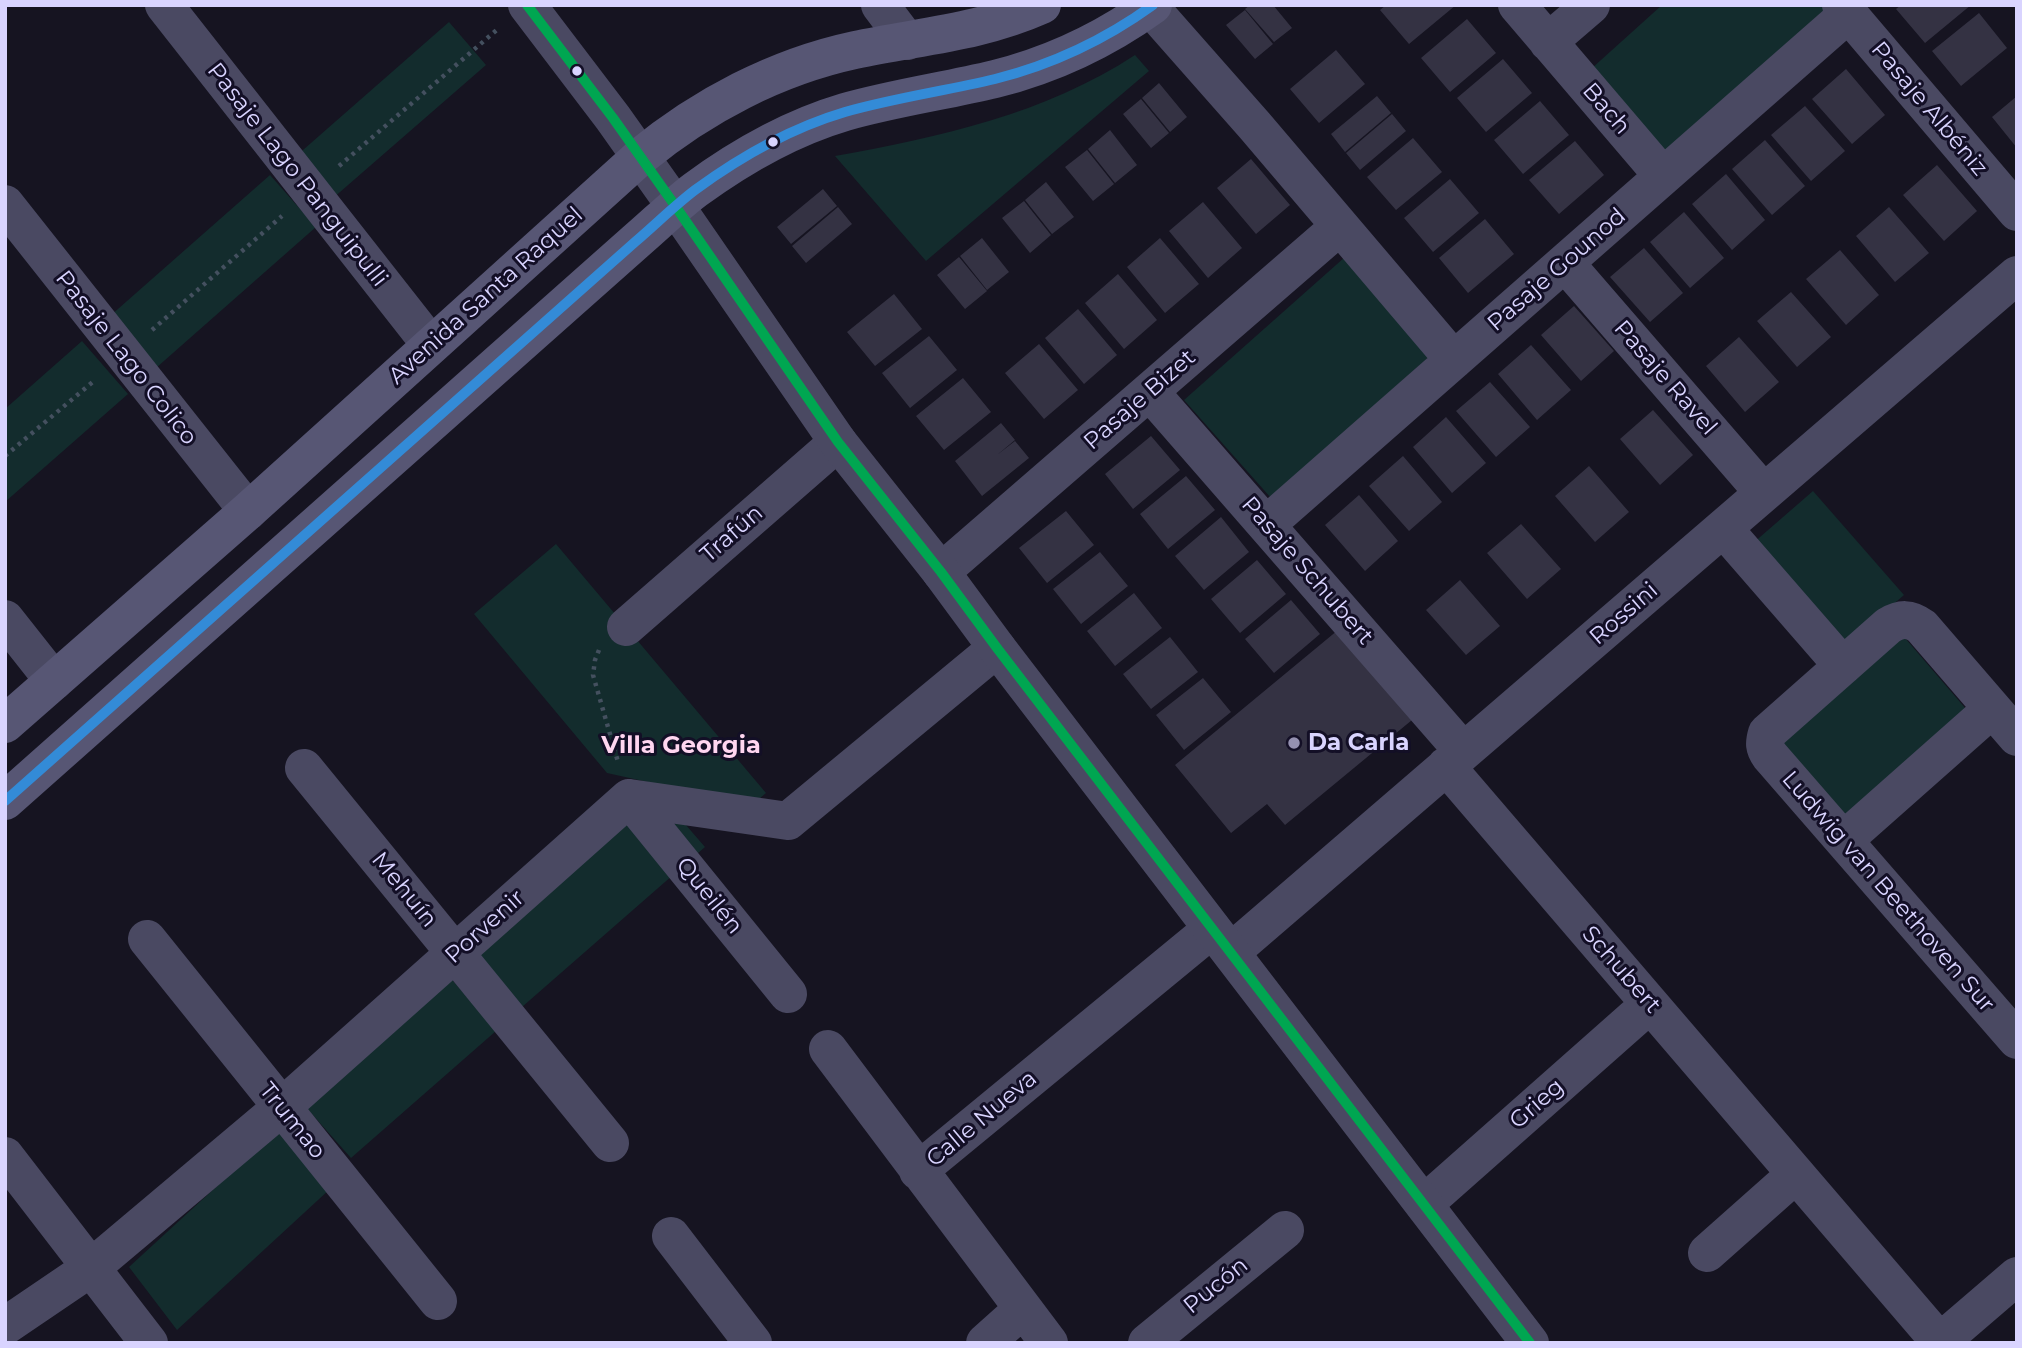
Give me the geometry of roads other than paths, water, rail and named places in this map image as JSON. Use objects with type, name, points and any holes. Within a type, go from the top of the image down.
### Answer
[{"type":"main road","name":"Avenida Santa Raquel","points":[[5,724],[248,511],[671,132],[765,80],[807,63],[851,51],[973,29],[1017,16],[1042,5]]},
{"type":"main road","points":[[5,801],[625,251],[693,192],[724,170],[804,127],[844,113],[997,78],[1040,65],[1082,47],[1151,6]]},
{"type":"street","name":"Pasaje Lago Panguipulli","points":[[164,5],[431,345]]},
{"type":"street","points":[[880,5],[907,41]]},
{"type":"street","name":"Bach","points":[[1517,5],[1663,177]]},
{"type":"street","points":[[1548,42],[1591,5]]},
{"type":"street","points":[[1151,6],[1454,360]]},
{"type":"street","name":"Pasaje Gounod","points":[[1266,525],[1663,177],[1844,10]]},
{"type":"street","name":"Pasaje Albéniz","points":[[1844,10],[2017,212]]},
{"type":"street","points":[[516,14],[640,157],[838,442],[942,572],[997,648],[1530,1343]]},
{"type":"street","name":"Pasaje Lago Colico","points":[[5,204],[248,511]]},
{"type":"street","name":"Pasaje Bizet","points":[[942,572],[1339,227]]},
{"type":"street","name":"Pasaje Ravel","points":[[1565,263],[1764,493]]},
{"type":"street","name":"Rossini","points":[[1221,941],[1455,759],[2017,275]]},
{"type":"street","name":"Pasaje Schubert","points":[[1150,391],[1266,525],[1455,759]]},
{"type":"street","name":"Trafún","points":[[626,627],[838,442]]},
{"type":"street","points":[[1723,528],[1843,666],[1888,626],[1905,619],[1915,621],[2005,723],[1844,840]]},
{"type":"street","points":[[5,619],[54,681]]},
{"type":"street","points":[[629,798],[788,821],[997,648]]},
{"type":"street","name":"Ludwig van Beethoven Sur","points":[[1843,666],[1767,733],[1764,741],[1766,750],[2017,1040]]},
{"type":"street","name":"Schubert","points":[[1455,759],[1650,1004],[1940,1342]]},
{"type":"street","name":"Mehuín","points":[[304,768],[610,1143]]},
{"type":"street","name":"Porvenir","points":[[5,1326],[92,1267],[282,1107],[629,798]]},
{"type":"street","name":"Queilén","points":[[629,798],[788,994]]},
{"type":"street","name":"Trumao","points":[[147,939],[438,1301]]},
{"type":"street","name":"Calle Nueva","points":[[1049,1343],[918,1171],[1221,941]]},
{"type":"street","name":"Grieg","points":[[1424,1204],[1650,1004]]},
{"type":"street","points":[[828,1049],[918,1171]]},
{"type":"street","points":[[5,1156],[149,1343]]},
{"type":"street","points":[[1707,1253],[1796,1174]]},
{"type":"street","name":"Pucón","points":[[1147,1343],[1285,1230]]},
{"type":"street","points":[[671,1236],[753,1343]]},
{"type":"street","points":[[1940,1342],[2017,1276]]},
{"type":"street","points":[[985,1343],[1023,1309]]},
{"type":"place","name":"Da Carla","points":[[1294,743]]},
{"type":"district","name":"Villa Georgia","points":[[681,746]]}]
